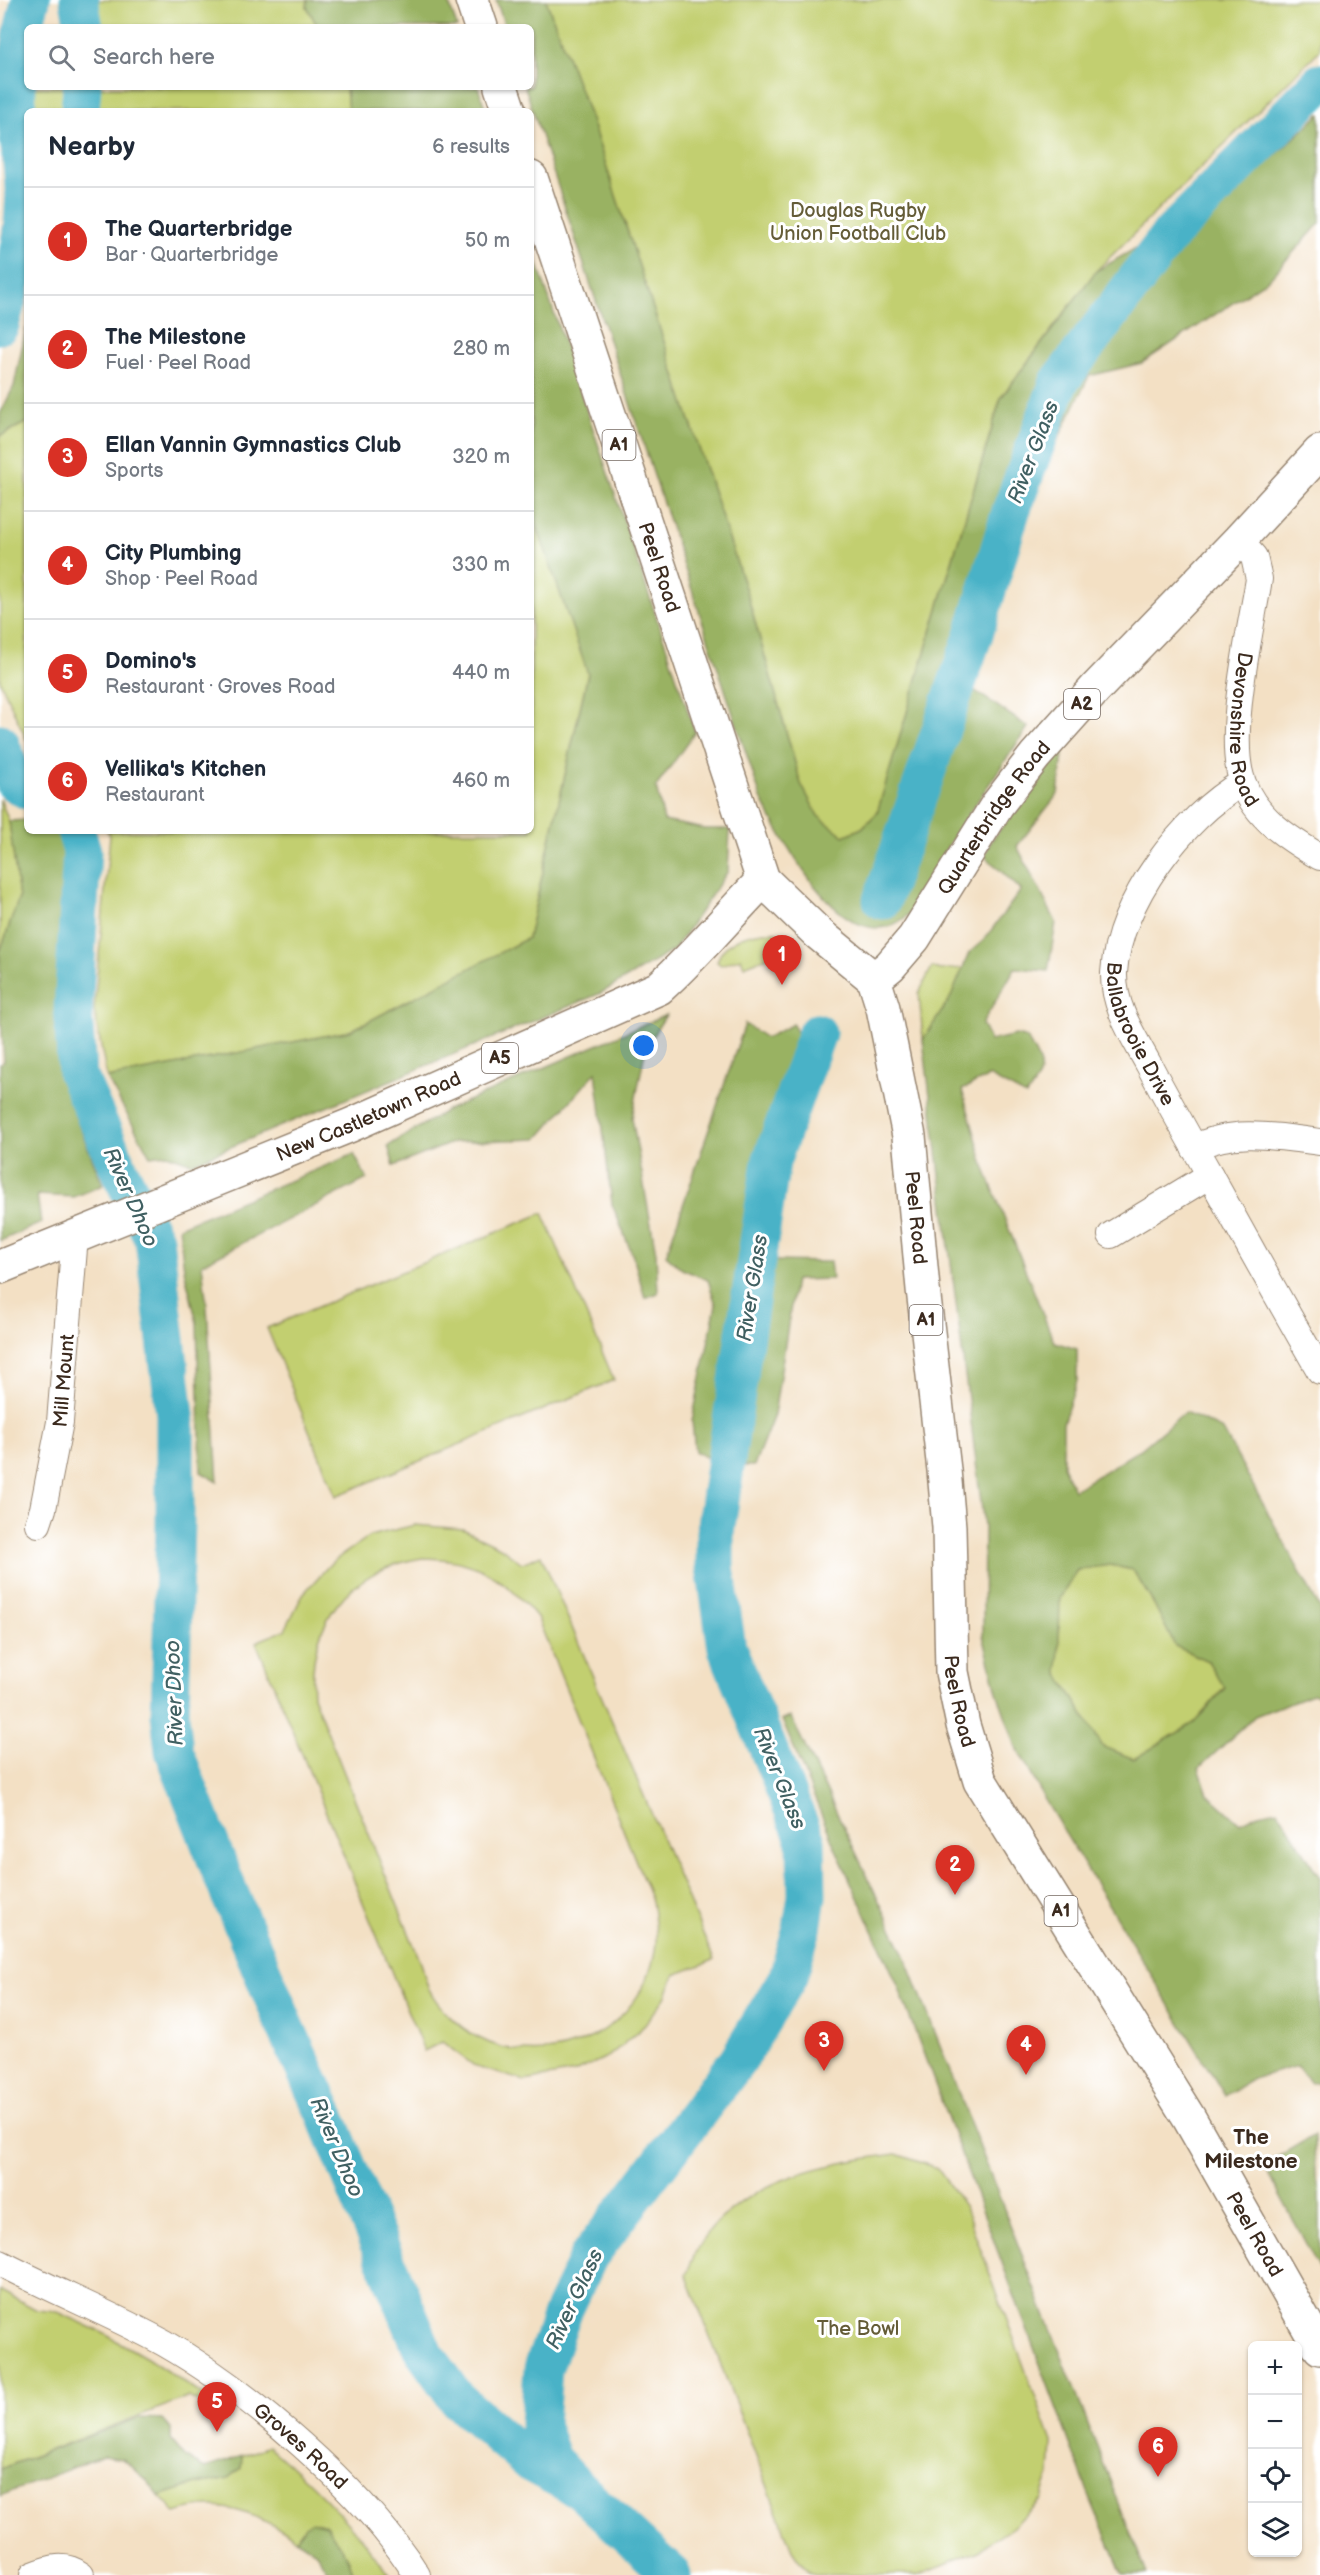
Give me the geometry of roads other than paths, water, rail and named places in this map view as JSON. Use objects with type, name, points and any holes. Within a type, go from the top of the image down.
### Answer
[{"type":"highway","points":[[472,0],[480,24]]},
{"type":"highway","points":[[502,90],[508,108]]},
{"type":"highway","name":"Peel Road","points":[[534,187],[763,880],[819,934],[868,975],[888,1028],[909,1137],[923,1290],[944,1470],[949,1527],[952,1672],[963,1725],[980,1781],[1192,2123],[1320,2348]]},
{"type":"highway","name":"Quarterbridge Road","points":[[868,975],[890,966],[915,939],[997,805],[1035,756],[1096,688],[1239,540],[1320,452]]},
{"type":"highway","name":"New Castletown Road","points":[[0,1267],[351,1125],[660,988],[694,957],[721,923],[763,880]]},
{"type":"street","name":"Devonshire Road","points":[[1239,540],[1254,557],[1259,579],[1237,725],[1237,758],[1242,783],[1254,803],[1282,834],[1320,857]]},
{"type":"street","name":"Ballabrooie Drive","points":[[1242,783],[1214,803],[1174,843],[1141,890],[1119,941],[1114,974],[1117,1000],[1124,1018],[1194,1148],[1320,1371]]},
{"type":"street","points":[[1194,1148],[1208,1141],[1257,1134],[1320,1142]]},
{"type":"street","points":[[1111,1235],[1210,1175]]},
{"type":"street","name":"Mill Mount","points":[[38,1524],[60,1422],[75,1236]]},
{"type":"street","name":"Groves Road","points":[[0,2264],[112,2316],[165,2344],[243,2397],[326,2469],[389,2536],[417,2575]]},
{"type":"street","points":[[33,2575],[59,2567],[73,2569],[81,2575]]},
{"type":"waterway","name":"River Dhoo","points":[[25,24],[31,0]]},
{"type":"waterway","name":"River Dhoo","points":[[79,0],[83,24]]},
{"type":"waterway","name":"River Dhoo","points":[[24,30],[19,61],[17,122],[24,188]]},
{"type":"waterway","name":"River Glass","points":[[882,900],[974,634],[1011,511],[1059,382],[1170,235],[1320,83]]},
{"type":"waterway","name":"River Dhoo","points":[[80,108],[82,90]]},
{"type":"waterway","name":"River Dhoo","points":[[24,188],[24,209]]},
{"type":"waterway","name":"River Dhoo","points":[[0,325],[15,268],[24,209]]},
{"type":"waterway","name":"River Dhoo","points":[[0,743],[15,783],[24,788]]},
{"type":"waterway","name":"River Dhoo","points":[[77,834],[82,851],[73,1012],[77,1073],[122,1176],[154,1239],[175,1415],[170,1714],[174,1751],[226,1885],[285,2026],[330,2125],[423,2351],[458,2400],[530,2463],[579,2489]]},
{"type":"waterway","name":"River Glass","points":[[672,2575],[579,2489],[551,2459],[539,2424],[543,2369],[564,2309],[589,2256],[738,2060],[788,1977],[802,1928],[807,1896],[806,1841],[727,1648],[715,1567],[715,1533],[771,1162],[817,1033]]},
{"type":"place","name":"The Quarterbridge","points":[[782,985]]},
{"type":"place","name":"The Milestone","points":[[955,1895]]},
{"type":"place","name":"Ellan Vannin Gymnastics Club","points":[[824,2071]]},
{"type":"place","name":"City Plumbing","points":[[1026,2075]]},
{"type":"place","name":"Domino's","points":[[217,2432]]},
{"type":"place","name":"Vellika's Kitchen","points":[[1158,2477]]},
{"type":"district","name":"The Milestone","points":[[1251,2149]]},
{"type":"park label","name":"Douglas Rugby Union Football Club","points":[[858,222]]},
{"type":"park label","name":"The Bowl","points":[[858,2328]]}]
